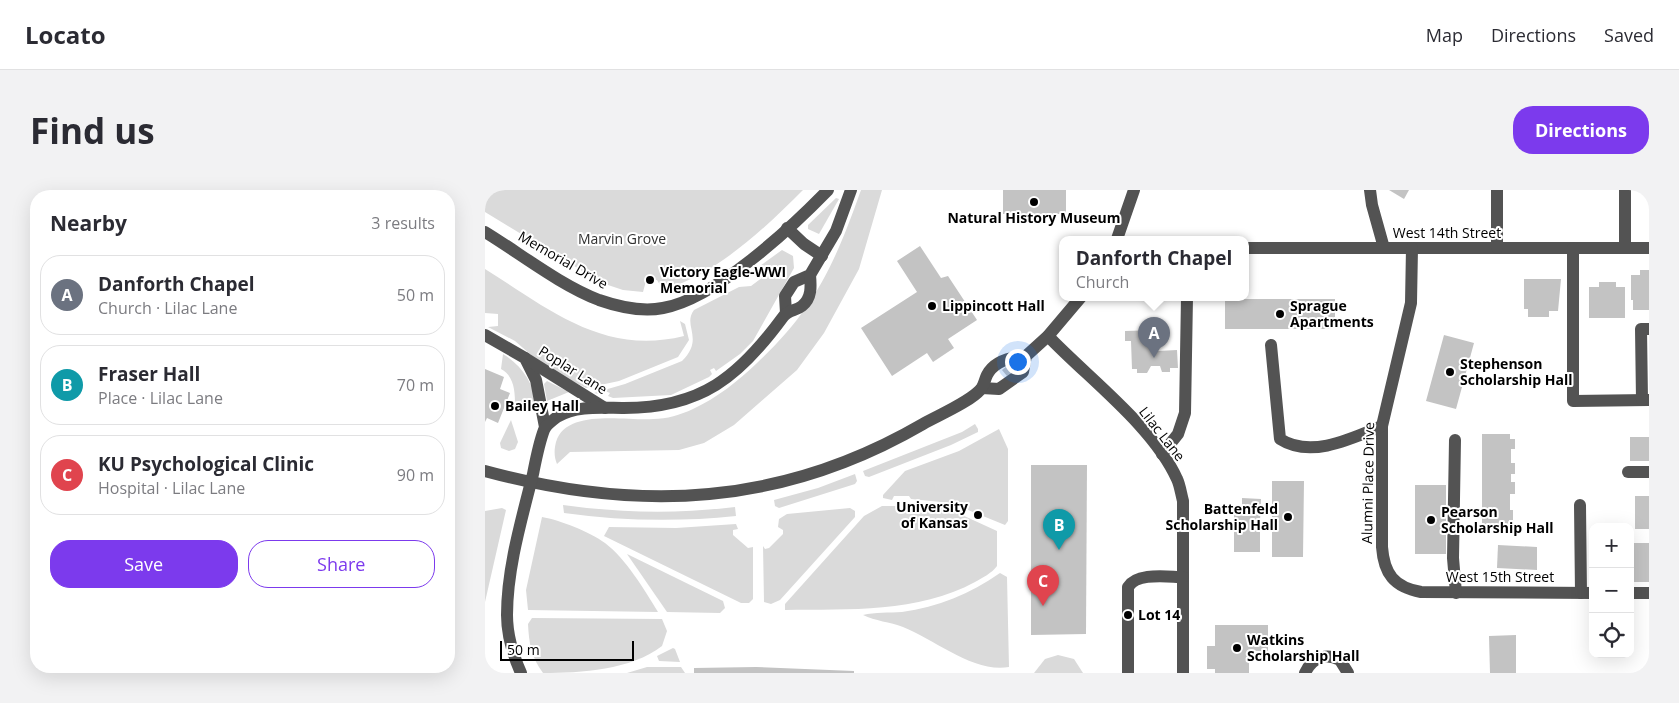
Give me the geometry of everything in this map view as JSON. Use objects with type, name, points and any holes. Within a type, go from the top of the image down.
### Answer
[{"type":"street","name":"Memorial Drive","points":[[485,232],[588,294],[609,303],[642,309],[662,308],[680,304],[704,292],[759,253],[828,190]]},
{"type":"street","points":[[786,313],[785,296],[794,282],[810,275],[822,256],[836,230],[851,190]]},
{"type":"street","points":[[1118,236],[1133,190]]},
{"type":"street","points":[[1370,190],[1383,248]]},
{"type":"street","points":[[1497,190],[1497,248]]},
{"type":"street","points":[[1625,190],[1625,248]]},
{"type":"street","points":[[787,228],[804,244],[822,256]]},
{"type":"street","name":"West 14th Street","points":[[1249,248],[1649,248]]},
{"type":"street","name":"Alumni Place Drive","points":[[1408,590],[1397,584],[1391,577],[1382,556],[1382,426],[1411,303],[1412,248]]},
{"type":"street","points":[[1573,248],[1573,400],[1645,400],[1641,329],[1649,329]]},
{"type":"street","points":[[521,673],[515,660],[507,615],[510,583],[531,482],[545,427],[556,418],[573,410],[661,407],[686,401],[708,391],[733,373],[760,348],[786,313],[802,306],[812,290],[810,275]]},
{"type":"street","points":[[485,472],[571,490],[638,497],[698,496],[765,486],[825,469],[890,442],[982,388],[999,389],[1023,372],[1026,356],[1048,336],[1078,301]]},
{"type":"street","points":[[1162,454],[1178,434],[1185,413],[1187,301]]},
{"type":"street","name":"Poplar Lane","points":[[485,335],[605,408]]},
{"type":"street","name":"Lilac Lane","points":[[1048,336],[1133,419],[1162,454],[1177,479],[1183,501],[1183,673]]},
{"type":"street","points":[[1271,345],[1280,439],[1290,446],[1329,445],[1347,441],[1382,426]]},
{"type":"street","points":[[982,388],[988,372],[1009,357],[1026,356]]},
{"type":"street","name":"Poplar Lane","points":[[525,358],[536,380],[545,427]]},
{"type":"street","points":[[1455,440],[1453,558],[1456,592]]},
{"type":"street","points":[[1628,472],[1649,472]]},
{"type":"street","points":[[1580,505],[1587,593]]},
{"type":"street","points":[[1128,673],[1128,588],[1131,582],[1138,578],[1183,577]]},
{"type":"street","name":"West 15th Street","points":[[1408,590],[1587,593]]},
{"type":"street","points":[[1634,593],[1649,593]]},
{"type":"street","points":[[1305,673],[1313,660],[1327,656],[1340,660],[1348,673]]},
{"type":"green space","name":"Marvin Grove","points":[[485,190],[803,190],[756,235],[721,262],[683,283],[663,290],[657,280],[646,281],[643,292],[623,290],[602,283],[485,212]]},
{"type":"green space","points":[[861,190],[882,190],[859,269],[824,333],[797,370],[734,425],[704,443],[679,450],[570,452],[557,464],[555,459],[556,442],[562,431],[572,424],[584,420],[613,418],[658,419],[678,415],[710,400],[750,370],[777,343],[809,304],[832,263]]},
{"type":"green space","points":[[836,198],[839,199],[819,234],[808,229],[808,225]]},
{"type":"green space","points":[[782,250],[793,256],[794,268],[753,341],[740,354],[716,371],[714,368],[710,370],[712,374],[709,377],[671,395],[613,398],[608,396],[610,393],[605,391],[604,395],[594,393],[625,384],[682,361],[692,346],[693,339],[690,321],[694,310],[739,287],[751,286],[763,277],[757,268]]},
{"type":"green space","points":[[485,269],[555,313],[578,325],[602,334],[628,340],[655,341],[684,336],[680,321],[685,324],[689,340],[678,357],[619,381],[586,388],[546,368],[515,341],[488,327],[498,326],[498,314],[485,313]]},
{"type":"green space","points":[[503,354],[510,358],[526,375],[533,389],[536,405],[526,410],[515,410],[515,393],[512,382],[506,372],[501,369]]},
{"type":"green space","points":[[547,381],[569,392],[547,401],[544,384]]},
{"type":"green space","points":[[511,420],[518,442],[515,449],[509,451],[501,448],[500,443]]},
{"type":"green space","points":[[975,424],[978,432],[951,445],[869,477],[865,476],[863,471],[962,432]]},
{"type":"green space","points":[[999,429],[1008,449],[1008,521],[1005,525],[951,503],[911,499],[909,496],[894,496],[892,500],[883,498],[883,495],[905,471],[959,451]]},
{"type":"green space","points":[[855,474],[857,481],[855,484],[779,508],[775,506],[774,500],[818,488]]},
{"type":"green space","points":[[563,505],[649,512],[735,507],[736,516],[671,520],[607,518],[564,513]]},
{"type":"green space","points":[[882,506],[928,506],[949,509],[997,531],[997,566],[984,577],[953,592],[907,604],[858,609],[785,610],[785,604],[864,516]]},
{"type":"green space","points":[[502,508],[506,510],[485,602],[485,511]]},
{"type":"green space","points":[[850,508],[855,511],[855,517],[780,600],[771,604],[764,602],[763,546],[765,549],[769,548],[783,534],[783,530],[778,527],[779,519],[787,514]]},
{"type":"green space","points":[[542,517],[575,527],[605,543],[620,557],[641,584],[658,612],[528,610],[526,590]]},
{"type":"green space","points":[[736,524],[738,529],[733,530],[733,535],[748,548],[753,547],[753,599],[749,603],[741,603],[604,536],[609,527],[676,528]]},
{"type":"green space","points":[[627,554],[723,601],[725,608],[720,613],[667,612]]},
{"type":"green space","points":[[1000,573],[1007,577],[1009,667],[995,668],[982,665],[955,654],[903,627],[863,615],[902,612],[928,607],[965,593]]},
{"type":"green space","points":[[532,618],[662,619],[667,631],[662,646],[636,660],[589,671],[543,673],[533,655],[530,644],[528,624]]},
{"type":"green space","points":[[673,648],[680,662],[659,661],[657,656]]},
{"type":"green space","points":[[1058,655],[1074,659],[1083,673],[1034,673],[1045,659]]},
{"type":"green space","points":[[647,667],[681,667],[685,673],[627,673]]},
{"type":"building","name":"Natural History Museum","points":[[1003,190],[1066,190],[1066,214],[1003,214]]},
{"type":"building","points":[[1389,190],[1409,190],[1404,199]]},
{"type":"building","name":"Lippincott Hall","points":[[920,246],[941,278],[948,276],[977,320],[948,339],[954,348],[933,362],[927,353],[892,376],[861,328],[917,292],[897,261]]},
{"type":"building","points":[[1640,270],[1649,270],[1649,310],[1633,310],[1631,275],[1640,275]]},
{"type":"building","points":[[1524,279],[1561,279],[1558,311],[1549,311],[1549,317],[1528,317],[1528,309],[1524,309]]},
{"type":"building","points":[[1599,282],[1616,282],[1616,287],[1625,287],[1625,318],[1589,318],[1589,287],[1599,287]]},
{"type":"building","name":"Sprague Apartments","points":[[1249,299],[1335,299],[1335,329],[1225,329],[1225,301],[1249,301]]},
{"type":"building","points":[[1158,330],[1158,351],[1177,350],[1178,368],[1170,368],[1170,372],[1162,372],[1160,366],[1151,366],[1147,373],[1137,373],[1137,369],[1132,369],[1131,341],[1125,341],[1125,331]]},
{"type":"building","name":"Stephenson Scholarship Hall","points":[[1444,335],[1474,343],[1456,409],[1426,401]]},
{"type":"building","points":[[1011,363],[1016,369],[1007,376],[1002,370]]},
{"type":"building","name":"Bailey Hall","points":[[485,369],[504,377],[500,389],[510,393],[498,423],[487,418],[485,422]]},
{"type":"building","points":[[1482,434],[1510,434],[1510,439],[1515,439],[1515,449],[1511,449],[1511,463],[1515,463],[1515,474],[1511,474],[1511,482],[1515,482],[1515,494],[1510,494],[1510,510],[1513,510],[1513,520],[1509,520],[1509,526],[1482,526]]},
{"type":"building","points":[[1630,437],[1649,437],[1649,461],[1630,461]]},
{"type":"building","points":[[1031,465],[1087,465],[1086,634],[1031,635]]},
{"type":"building","name":"Battenfeld Scholarship Hall","points":[[1272,481],[1304,481],[1303,557],[1272,557],[1272,528],[1260,528],[1260,552],[1234,552],[1234,513],[1242,513],[1242,498],[1261,499],[1260,522],[1272,522]]},
{"type":"building","name":"Pearson Scholarship Hall","points":[[1415,485],[1446,485],[1446,554],[1415,554]]},
{"type":"building","points":[[1635,496],[1649,496],[1649,529],[1635,529]]},
{"type":"building","points":[[1634,543],[1649,543],[1649,582],[1634,582]]},
{"type":"building","points":[[1498,545],[1537,547],[1537,570],[1497,568]]},
{"type":"building","name":"Watkins Scholarship Hall","points":[[1215,625],[1268,625],[1268,651],[1249,651],[1249,673],[1215,673],[1215,669],[1207,669],[1207,646],[1215,646]]},
{"type":"building","points":[[1516,635],[1516,673],[1490,673],[1489,636]]},
{"type":"building","points":[[756,667],[854,671],[854,673],[694,673],[694,668]]},
{"type":"place","name":"Natural History Museum","points":[[1034,202]]},
{"type":"place","name":"Victory Eagle-WWI Memorial","points":[[650,280]]},
{"type":"place","name":"Lippincott Hall","points":[[932,306]]},
{"type":"place","name":"Sprague Apartments","points":[[1280,314]]},
{"type":"place","name":"Danforth Chapel","points":[[1154,358]]},
{"type":"place","name":"Stephenson Scholarship Hall","points":[[1450,372]]},
{"type":"place","name":"Bailey Hall","points":[[495,406]]},
{"type":"place","name":"University of Kansas","points":[[978,515]]},
{"type":"place","name":"Battenfeld Scholarship Hall","points":[[1288,517]]},
{"type":"place","name":"Pearson Scholarship Hall","points":[[1431,520]]},
{"type":"place","name":"Fraser Hall","points":[[1059,550]]},
{"type":"place","name":"KU Psychological Clinic","points":[[1043,606]]},
{"type":"place","name":"Lot 14","points":[[1128,615]]},
{"type":"place","name":"Watkins Scholarship Hall","points":[[1237,648]]}]
